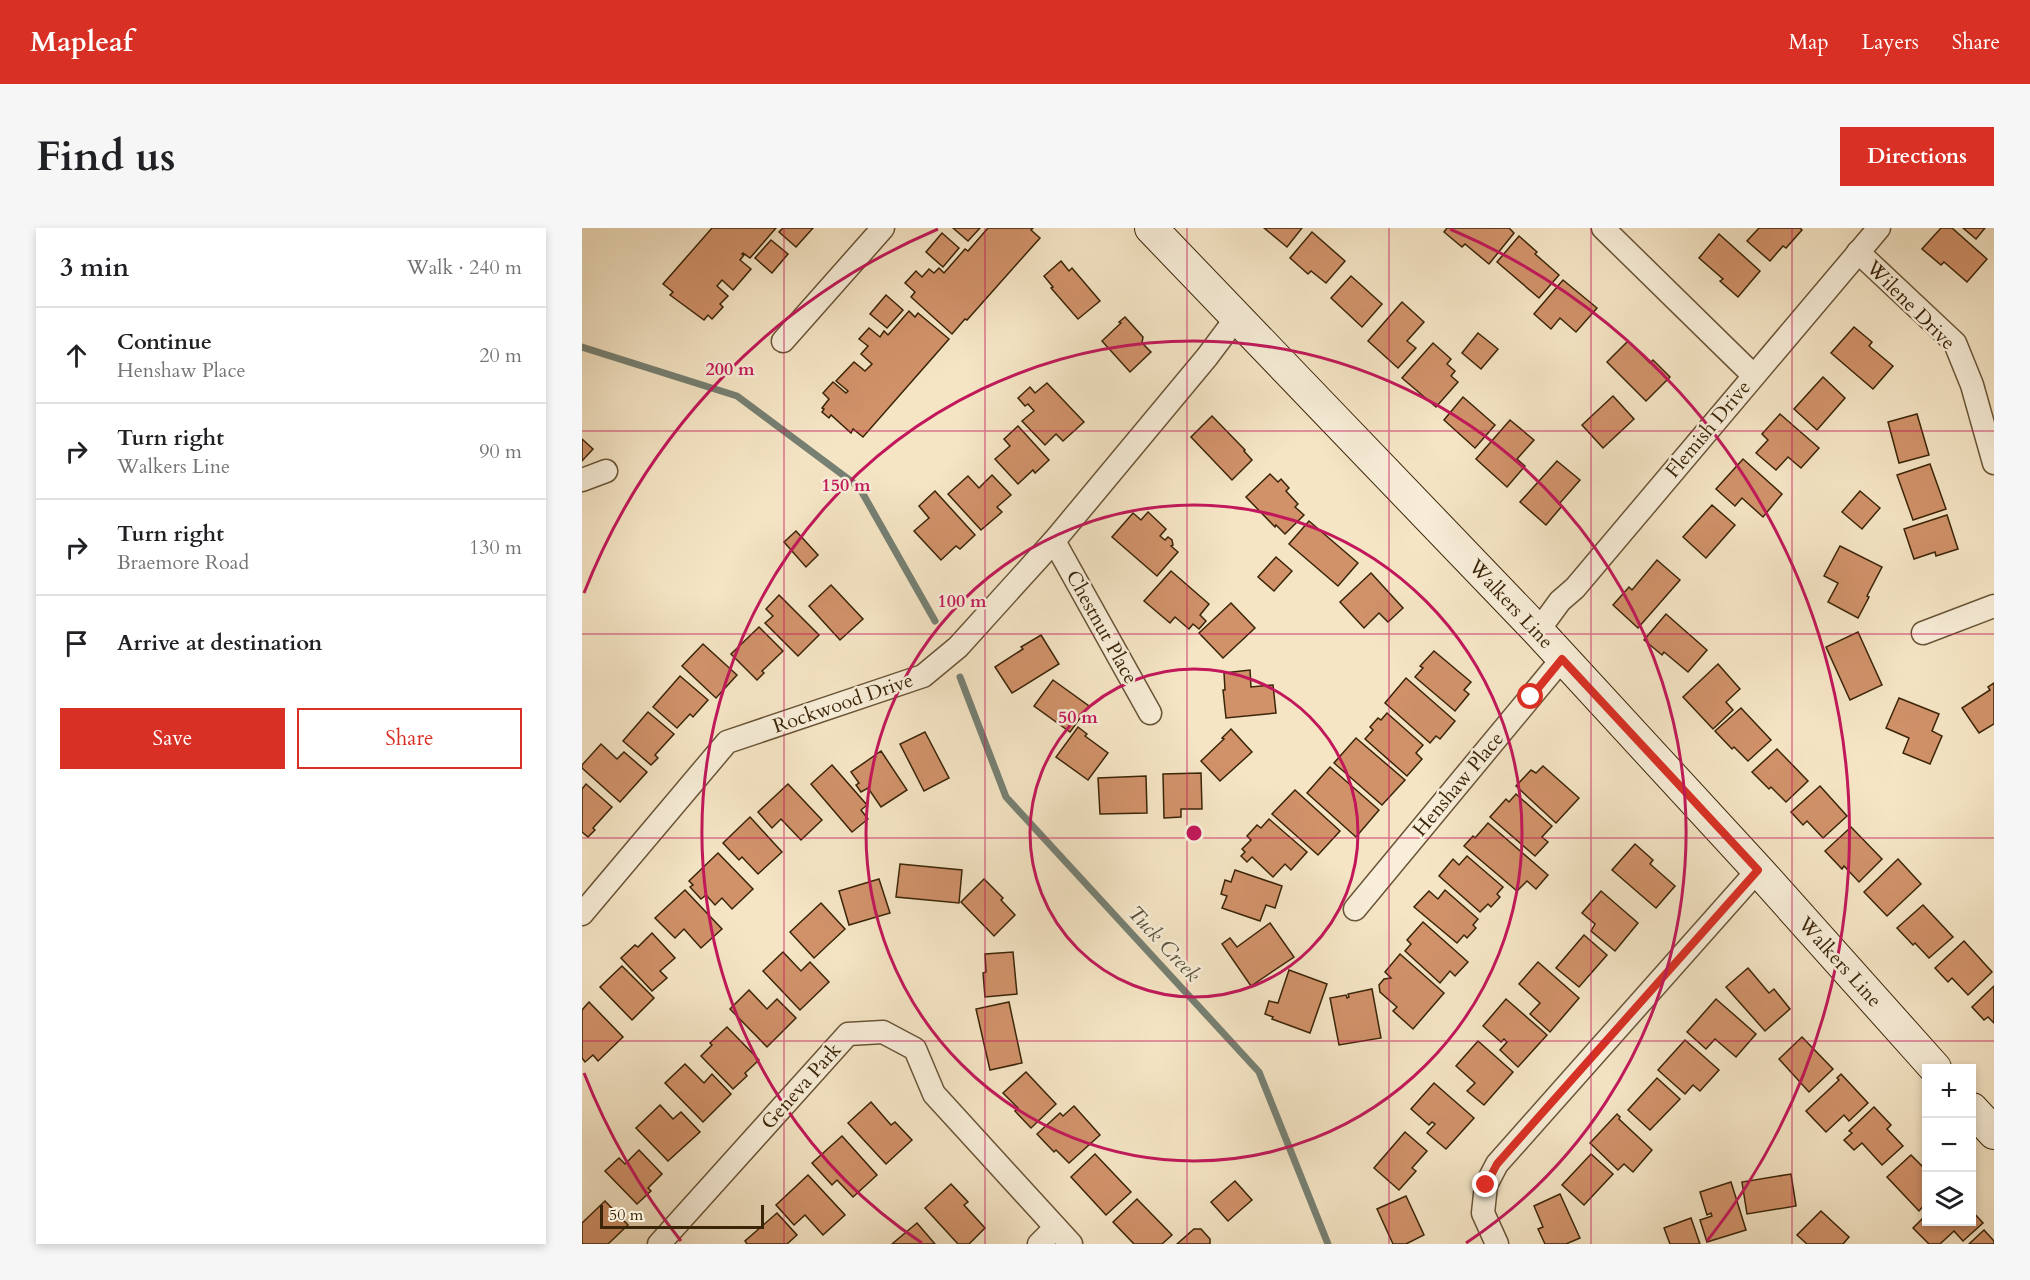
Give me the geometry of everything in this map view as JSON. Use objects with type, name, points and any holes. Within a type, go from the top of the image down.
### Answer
[{"type":"main road","name":"Walkers Line","points":[[1151,228],[1538,631],[1758,870],[1931,1064]]},
{"type":"main road","points":[[1976,1114],[1994,1133]]},
{"type":"street","points":[[783,341],[883,228]]},
{"type":"street","points":[[1603,228],[1753,375]]},
{"type":"street","name":"Flemish Drive","points":[[1538,631],[1560,601],[1575,588],[1879,228]]},
{"type":"street","name":"Wilene Drive","points":[[1858,252],[1955,343],[1972,385],[1994,463]]},
{"type":"street","name":"Rockwood Drive","points":[[582,914],[727,742],[923,676],[958,647],[1054,541],[1207,357],[1237,317]]},
{"type":"street","points":[[582,480],[606,471]]},
{"type":"street","name":"Chestnut Place","points":[[1054,541],[1150,713]]},
{"type":"street","points":[[1923,633],[1994,606]]},
{"type":"street","name":"Henshaw Place","points":[[1355,909],[1562,659]]},
{"type":"street","points":[[1497,1244],[1483,1213],[1486,1185],[1497,1164],[1758,870]]},
{"type":"street","name":"Geneva Park","points":[[659,1244],[848,1034],[883,1032],[915,1049],[934,1094],[1071,1244]]},
{"type":"street","points":[[1039,1244],[1055,1228]]},
{"type":"building","points":[[712,228],[776,228],[750,258],[743,253],[742,254],[744,255],[740,260],[751,269],[733,290],[722,280],[717,286],[728,296],[720,304],[723,307],[712,319],[708,315],[704,320],[670,295],[673,292],[663,284]]},
{"type":"building","points":[[783,228],[813,228],[796,247],[779,232]]},
{"type":"building","points":[[953,228],[980,228],[968,241]]},
{"type":"building","points":[[988,228],[1033,228],[1031,230],[1040,238],[952,334],[911,297],[915,292],[905,283],[916,271],[922,277],[929,269],[934,273],[939,268],[944,273]]},
{"type":"building","points":[[1264,228],[1302,228],[1287,247]]},
{"type":"building","points":[[1447,228],[1509,228],[1514,233],[1489,264],[1465,244],[1462,247],[1444,232]]},
{"type":"building","points":[[1759,228],[1800,228],[1802,230],[1770,261],[1747,241]]},
{"type":"building","points":[[1941,228],[1952,228],[1987,259],[1967,282],[1944,262],[1941,265],[1922,249]]},
{"type":"building","points":[[1963,228],[1985,228],[1976,239]]},
{"type":"building","points":[[1312,232],[1345,261],[1326,283],[1311,271],[1308,274],[1290,258]]},
{"type":"building","points":[[942,233],[959,248],[943,267],[926,252]]},
{"type":"building","points":[[1719,234],[1760,271],[1738,297],[1720,281],[1723,279],[1699,258]]},
{"type":"building","points":[[1519,236],[1559,275],[1539,298],[1497,262]]},
{"type":"building","points":[[771,240],[788,254],[772,273],[755,258]]},
{"type":"building","points":[[1061,261],[1069,271],[1072,268],[1100,301],[1078,319],[1051,288],[1053,287],[1044,276]]},
{"type":"building","points":[[1351,276],[1382,304],[1362,327],[1331,298]]},
{"type":"building","points":[[1563,280],[1597,308],[1576,332],[1560,318],[1551,329],[1534,314]]},
{"type":"building","points":[[886,295],[903,310],[887,328],[870,314]]},
{"type":"building","points":[[1402,302],[1424,322],[1407,341],[1416,348],[1398,368],[1368,341]]},
{"type":"building","points":[[909,311],[915,317],[918,313],[949,339],[863,437],[853,429],[851,433],[831,415],[829,418],[822,412],[824,409],[822,408],[829,399],[823,393],[833,382],[846,393],[848,391],[836,381],[854,362],[865,371],[872,364],[861,354],[868,346],[859,339],[869,328],[880,337],[884,331],[888,335]]},
{"type":"building","points":[[1125,317],[1143,337],[1142,343],[1151,352],[1130,372],[1102,341]]},
{"type":"building","points":[[1854,327],[1872,342],[1869,346],[1893,366],[1873,389],[1831,353]]},
{"type":"building","points":[[1478,333],[1498,349],[1481,369],[1462,353]]},
{"type":"building","points":[[1628,341],[1650,363],[1653,360],[1670,377],[1646,401],[1607,362]]},
{"type":"building","points":[[1433,343],[1451,359],[1447,364],[1455,371],[1451,376],[1458,382],[1436,407],[1402,378]]},
{"type":"building","points":[[1823,377],[1845,398],[1817,430],[1794,409]]},
{"type":"building","points":[[1047,383],[1084,422],[1063,441],[1056,434],[1045,445],[1022,421],[1034,411],[1018,398],[1030,387],[1035,393]]},
{"type":"building","points":[[1613,396],[1634,419],[1603,448],[1582,425]]},
{"type":"building","points":[[1463,397],[1495,425],[1475,448],[1444,420]]},
{"type":"building","points":[[1780,414],[1819,448],[1801,468],[1788,457],[1776,470],[1756,453],[1768,440],[1762,434]]},
{"type":"building","points":[[1917,414],[1929,455],[1899,463],[1888,422]]},
{"type":"building","points":[[1212,416],[1252,460],[1232,480],[1191,437]]},
{"type":"building","points":[[1510,420],[1534,440],[1517,459],[1525,466],[1507,487],[1476,459]]},
{"type":"building","points":[[1018,426],[1049,460],[1035,473],[1033,470],[1018,484],[995,459],[1010,446],[1004,439]]},
{"type":"building","points":[[582,439],[593,449],[582,461]]},
{"type":"building","points":[[1743,459],[1782,494],[1763,517],[1742,498],[1735,506],[1716,489]]},
{"type":"building","points":[[1557,461],[1580,480],[1559,504],[1562,506],[1546,525],[1520,502]]},
{"type":"building","points":[[1930,464],[1946,509],[1913,520],[1897,475]]},
{"type":"building","points":[[1270,474],[1278,482],[1281,479],[1289,488],[1286,491],[1298,504],[1295,507],[1304,515],[1285,534],[1276,525],[1275,527],[1246,497]]},
{"type":"building","points":[[992,475],[1011,495],[997,507],[1002,512],[981,530],[948,494],[968,476],[979,488]]},
{"type":"building","points":[[935,491],[975,535],[960,549],[956,546],[941,560],[914,531],[929,518],[919,506]]},
{"type":"building","points":[[1860,491],[1880,508],[1862,529],[1842,512]]},
{"type":"building","points":[[1712,505],[1735,525],[1706,558],[1683,537]]},
{"type":"building","points":[[1148,512],[1166,529],[1160,536],[1165,540],[1168,537],[1172,540],[1173,545],[1171,546],[1178,552],[1157,576],[1112,537],[1133,513],[1141,520]]},
{"type":"building","points":[[1947,515],[1958,549],[1936,556],[1935,552],[1914,559],[1904,529]]},
{"type":"building","points":[[1309,521],[1358,563],[1338,586],[1289,544]]},
{"type":"building","points":[[796,531],[818,555],[806,567],[784,542]]},
{"type":"building","points":[[1840,546],[1882,567],[1858,618],[1828,602],[1838,583],[1824,576]]},
{"type":"building","points":[[1276,557],[1292,571],[1274,591],[1258,577]]},
{"type":"building","points":[[1657,560],[1680,580],[1638,628],[1613,605],[1629,587],[1632,590]]},
{"type":"building","points":[[1171,571],[1209,604],[1200,615],[1206,621],[1199,629],[1193,624],[1189,629],[1175,617],[1170,623],[1144,601]]},
{"type":"building","points":[[1371,573],[1403,608],[1388,622],[1379,613],[1364,628],[1340,602]]},
{"type":"building","points":[[831,585],[863,619],[840,640],[809,606]]},
{"type":"building","points":[[779,595],[819,635],[798,656],[765,623],[773,616],[766,609]]},
{"type":"building","points":[[1231,603],[1255,628],[1223,658],[1199,633]]},
{"type":"building","points":[[1666,614],[1707,650],[1688,672],[1664,652],[1662,655],[1644,640]]},
{"type":"building","points":[[759,627],[783,651],[762,671],[764,673],[757,680],[731,654]]},
{"type":"building","points":[[1858,632],[1882,685],[1850,700],[1826,647]]},
{"type":"building","points":[[1041,635],[1059,664],[1012,693],[995,667]]},
{"type":"building","points":[[703,644],[737,675],[716,698],[682,666]]},
{"type":"building","points":[[1434,651],[1471,682],[1464,690],[1469,694],[1455,711],[1415,677],[1423,668],[1420,666]]},
{"type":"building","points":[[1718,664],[1740,689],[1726,702],[1733,710],[1713,729],[1683,697]]},
{"type":"building","points":[[1250,670],[1251,687],[1273,685],[1276,713],[1226,718],[1224,673]]},
{"type":"building","points":[[680,676],[708,700],[693,717],[690,714],[677,728],[653,707]]},
{"type":"building","points":[[1406,678],[1455,721],[1440,739],[1436,736],[1430,743],[1385,703]]},
{"type":"building","points":[[1053,680],[1089,706],[1070,732],[1034,706]]},
{"type":"building","points":[[1994,683],[1994,724],[1979,733],[1962,708],[1990,690],[1988,687]]},
{"type":"building","points":[[1899,698],[1939,714],[1932,731],[1942,736],[1930,764],[1903,753],[1909,738],[1886,728]]},
{"type":"building","points":[[1741,708],[1771,740],[1748,761],[1734,747],[1732,749],[1715,731]]},
{"type":"building","points":[[648,712],[674,734],[655,755],[658,758],[651,765],[623,741]]},
{"type":"building","points":[[1387,713],[1423,745],[1416,753],[1422,759],[1407,776],[1365,739],[1373,730],[1370,727],[1378,718],[1381,720]]},
{"type":"building","points":[[1078,727],[1087,734],[1085,736],[1108,753],[1088,780],[1056,757]]},
{"type":"building","points":[[1231,729],[1252,752],[1220,781],[1201,761]]},
{"type":"building","points":[[925,732],[949,778],[924,791],[900,744]]},
{"type":"building","points":[[1356,738],[1405,780],[1382,805],[1334,763]]},
{"type":"building","points":[[601,744],[617,759],[624,752],[647,772],[620,802],[582,768],[582,765]]},
{"type":"building","points":[[1777,749],[1808,781],[1786,802],[1752,772]]},
{"type":"building","points":[[881,751],[907,790],[881,807],[868,788],[861,792],[856,785],[859,783],[851,772]]},
{"type":"building","points":[[832,765],[867,805],[861,810],[868,819],[852,832],[811,784]]},
{"type":"building","points":[[1543,766],[1579,798],[1556,823],[1516,786],[1531,770],[1536,773]]},
{"type":"building","points":[[1330,767],[1379,810],[1356,837],[1307,793]]},
{"type":"building","points":[[1201,773],[1202,809],[1181,809],[1181,817],[1164,818],[1163,774]]},
{"type":"building","points":[[1146,776],[1147,813],[1100,814],[1098,778]]},
{"type":"building","points":[[586,784],[612,807],[588,837],[582,832],[582,789]]},
{"type":"building","points":[[788,784],[822,820],[801,840],[781,819],[772,828],[758,812]]},
{"type":"building","points":[[1820,786],[1847,816],[1823,838],[1807,821],[1803,825],[1791,812]]},
{"type":"building","points":[[1295,790],[1340,831],[1318,855],[1272,814]]},
{"type":"building","points":[[1516,794],[1552,826],[1542,837],[1548,842],[1535,856],[1490,817],[1506,799],[1509,802]]},
{"type":"building","points":[[750,817],[782,852],[758,874],[742,857],[739,860],[723,843]]},
{"type":"building","points":[[1269,819],[1307,852],[1291,870],[1285,864],[1273,877],[1252,857],[1247,862],[1241,856],[1245,852],[1242,849],[1251,840],[1247,836],[1257,825],[1261,828]]},
{"type":"building","points":[[1488,823],[1548,875],[1536,889],[1527,881],[1517,891],[1464,846],[1473,836],[1475,838]]},
{"type":"building","points":[[1851,827],[1882,859],[1859,882],[1844,866],[1842,869],[1825,851]]},
{"type":"building","points":[[1635,844],[1653,860],[1650,864],[1675,886],[1656,908],[1612,870]]},
{"type":"building","points":[[718,853],[753,889],[732,909],[722,898],[715,905],[706,895],[701,899],[690,887],[693,885],[689,881]]},
{"type":"building","points":[[1467,856],[1503,887],[1497,894],[1500,897],[1491,907],[1488,904],[1480,912],[1439,876],[1453,859],[1459,865]]},
{"type":"building","points":[[1898,859],[1921,884],[1887,916],[1864,892]]},
{"type":"building","points":[[900,864],[962,870],[959,903],[896,897]]},
{"type":"building","points":[[1235,870],[1282,886],[1275,908],[1266,905],[1260,921],[1222,908],[1227,896],[1221,894],[1225,880],[1231,882]]},
{"type":"building","points":[[879,879],[890,913],[849,925],[839,891]]},
{"type":"building","points":[[984,879],[1003,898],[1001,900],[1015,915],[994,936],[961,902]]},
{"type":"building","points":[[685,890],[722,929],[701,948],[684,929],[675,938],[655,918]]},
{"type":"building","points":[[1445,890],[1478,919],[1473,925],[1476,928],[1467,938],[1464,935],[1457,943],[1414,907],[1429,891],[1438,899]]},
{"type":"building","points":[[1601,891],[1638,923],[1615,951],[1591,931],[1595,924],[1582,913]]},
{"type":"building","points":[[821,903],[845,929],[814,958],[790,932]]},
{"type":"building","points":[[1923,905],[1953,937],[1929,958],[1897,928]]},
{"type":"building","points":[[1423,922],[1468,962],[1455,976],[1450,971],[1440,983],[1405,951],[1411,944],[1407,940]]},
{"type":"building","points":[[1270,923],[1294,957],[1251,986],[1222,944],[1230,938],[1237,947]]},
{"type":"building","points":[[652,933],[675,958],[660,971],[667,978],[652,991],[621,958],[635,945],[638,947]]},
{"type":"building","points":[[1584,935],[1607,955],[1579,987],[1556,968]]},
{"type":"building","points":[[1964,941],[1992,972],[1968,995],[1952,978],[1948,982],[1935,968]]},
{"type":"building","points":[[783,952],[801,971],[810,962],[829,982],[800,1010],[763,971]]},
{"type":"building","points":[[1013,952],[1017,994],[985,997],[983,973],[986,972],[985,954]]},
{"type":"building","points":[[1400,954],[1444,993],[1413,1029],[1393,1011],[1397,1007],[1380,992],[1379,985],[1384,979],[1391,978],[1385,972]]},
{"type":"building","points":[[1538,962],[1579,998],[1550,1032],[1530,1014],[1540,1003],[1519,984]]},
{"type":"building","points":[[622,966],[654,998],[632,1020],[600,987]]},
{"type":"building","points":[[1748,968],[1769,993],[1774,989],[1790,1009],[1765,1031],[1726,987]]},
{"type":"building","points":[[1289,970],[1327,984],[1310,1033],[1272,1019],[1273,1017],[1265,1014],[1269,1001],[1278,1003]]},
{"type":"building","points":[[1994,986],[1994,1023],[1988,1017],[1984,1020],[1972,1007]]},
{"type":"building","points":[[1372,989],[1381,1038],[1339,1045],[1330,998],[1346,995],[1347,998],[1348,994]]},
{"type":"building","points":[[749,990],[767,1009],[777,999],[796,1018],[767,1047],[730,1009]]},
{"type":"building","points":[[1506,999],[1547,1035],[1518,1067],[1500,1050],[1507,1042],[1504,1039],[1501,1042],[1483,1026]]},
{"type":"building","points":[[1716,999],[1756,1034],[1736,1057],[1715,1039],[1706,1049],[1687,1032]]},
{"type":"building","points":[[589,1002],[623,1037],[598,1061],[593,1055],[585,1062],[582,1058],[582,1010]]},
{"type":"building","points":[[1009,1002],[1022,1063],[990,1070],[976,1009]]},
{"type":"building","points":[[727,1027],[759,1060],[733,1089],[701,1056],[712,1045],[710,1043]]},
{"type":"building","points":[[1802,1037],[1833,1069],[1809,1092],[1779,1059]]},
{"type":"building","points":[[1685,1040],[1719,1070],[1700,1091],[1693,1085],[1685,1094],[1658,1070]]},
{"type":"building","points":[[1478,1041],[1513,1072],[1484,1105],[1467,1091],[1475,1083],[1456,1066]]},
{"type":"building","points":[[685,1064],[704,1083],[712,1074],[731,1094],[703,1122],[665,1083]]},
{"type":"building","points":[[1026,1072],[1056,1104],[1031,1128],[1015,1111],[1018,1108],[1003,1093]]},
{"type":"building","points":[[1841,1074],[1868,1103],[1849,1121],[1844,1115],[1826,1132],[1806,1111],[1839,1080],[1837,1078]]},
{"type":"building","points":[[1657,1078],[1680,1099],[1650,1130],[1628,1110]]},
{"type":"building","points":[[1434,1083],[1474,1118],[1446,1149],[1427,1133],[1435,1124],[1432,1122],[1429,1125],[1411,1109]]},
{"type":"building","points":[[871,1102],[891,1125],[895,1122],[912,1140],[886,1164],[848,1123]]},
{"type":"building","points":[[660,1105],[673,1119],[681,1112],[700,1132],[668,1161],[636,1128]]},
{"type":"building","points":[[1074,1106],[1100,1135],[1069,1163],[1056,1150],[1054,1152],[1037,1134],[1060,1113],[1063,1116]]},
{"type":"building","points":[[1874,1107],[1891,1125],[1887,1129],[1903,1146],[1882,1165],[1862,1143],[1854,1150],[1844,1140],[1852,1133],[1849,1131]]},
{"type":"building","points":[[1617,1114],[1619,1119],[1652,1150],[1633,1172],[1624,1164],[1618,1170],[1590,1143]]},
{"type":"building","points":[[1405,1132],[1427,1151],[1412,1168],[1416,1171],[1399,1190],[1374,1168]]},
{"type":"building","points":[[842,1136],[877,1175],[853,1197],[837,1180],[832,1185],[812,1163]]},
{"type":"building","points":[[639,1150],[662,1174],[648,1188],[651,1191],[637,1204],[605,1171],[619,1158],[625,1164]]},
{"type":"building","points":[[1095,1154],[1131,1192],[1106,1215],[1071,1177]]},
{"type":"building","points":[[1591,1154],[1613,1174],[1584,1205],[1562,1185]]},
{"type":"building","points":[[1911,1155],[1922,1166],[1922,1208],[1919,1211],[1887,1177]]},
{"type":"building","points":[[1791,1174],[1796,1206],[1747,1214],[1742,1182]]},
{"type":"building","points":[[808,1175],[845,1215],[823,1235],[805,1215],[794,1225],[776,1205]]},
{"type":"building","points":[[1235,1181],[1252,1200],[1228,1221],[1211,1202]]},
{"type":"building","points":[[1731,1182],[1746,1230],[1707,1242],[1700,1220],[1712,1216],[1711,1213],[1707,1215],[1700,1192]]},
{"type":"building","points":[[951,1184],[968,1202],[964,1205],[985,1228],[969,1244],[958,1244],[925,1208]]},
{"type":"building","points":[[1560,1194],[1580,1238],[1566,1244],[1545,1244],[1538,1229],[1543,1227],[1534,1206]]},
{"type":"building","points":[[1406,1196],[1424,1235],[1406,1244],[1393,1244],[1377,1209]]},
{"type":"building","points":[[1137,1199],[1172,1235],[1162,1244],[1134,1244],[1113,1222]]},
{"type":"building","points":[[605,1201],[628,1225],[608,1244],[582,1244],[582,1223]]},
{"type":"building","points":[[1821,1211],[1849,1237],[1843,1244],[1807,1244],[1797,1235]]},
{"type":"building","points":[[777,1213],[797,1235],[787,1244],[747,1244],[745,1241]]},
{"type":"building","points":[[1976,1215],[1983,1223],[1963,1241],[1954,1231],[1940,1244],[1929,1244],[1913,1228],[1922,1219],[1922,1226],[1976,1226]]},
{"type":"building","points":[[1691,1218],[1700,1244],[1670,1244],[1664,1228]]},
{"type":"building","points":[[917,1223],[935,1244],[892,1244]]},
{"type":"building","points":[[1194,1229],[1201,1229],[1210,1239],[1210,1244],[1177,1244]]},
{"type":"building","points":[[1984,1230],[1994,1244],[1969,1244]]},
{"type":"waterway","name":"Tuck Creek","points":[[582,347],[737,396],[859,487],[935,621]]},
{"type":"waterway","name":"Tuck Creek","points":[[960,677],[1006,797],[1259,1072],[1328,1244]]},
{"type":"route","points":[[1486,1185],[1497,1164],[1758,870],[1562,659],[1531,697]]}]
